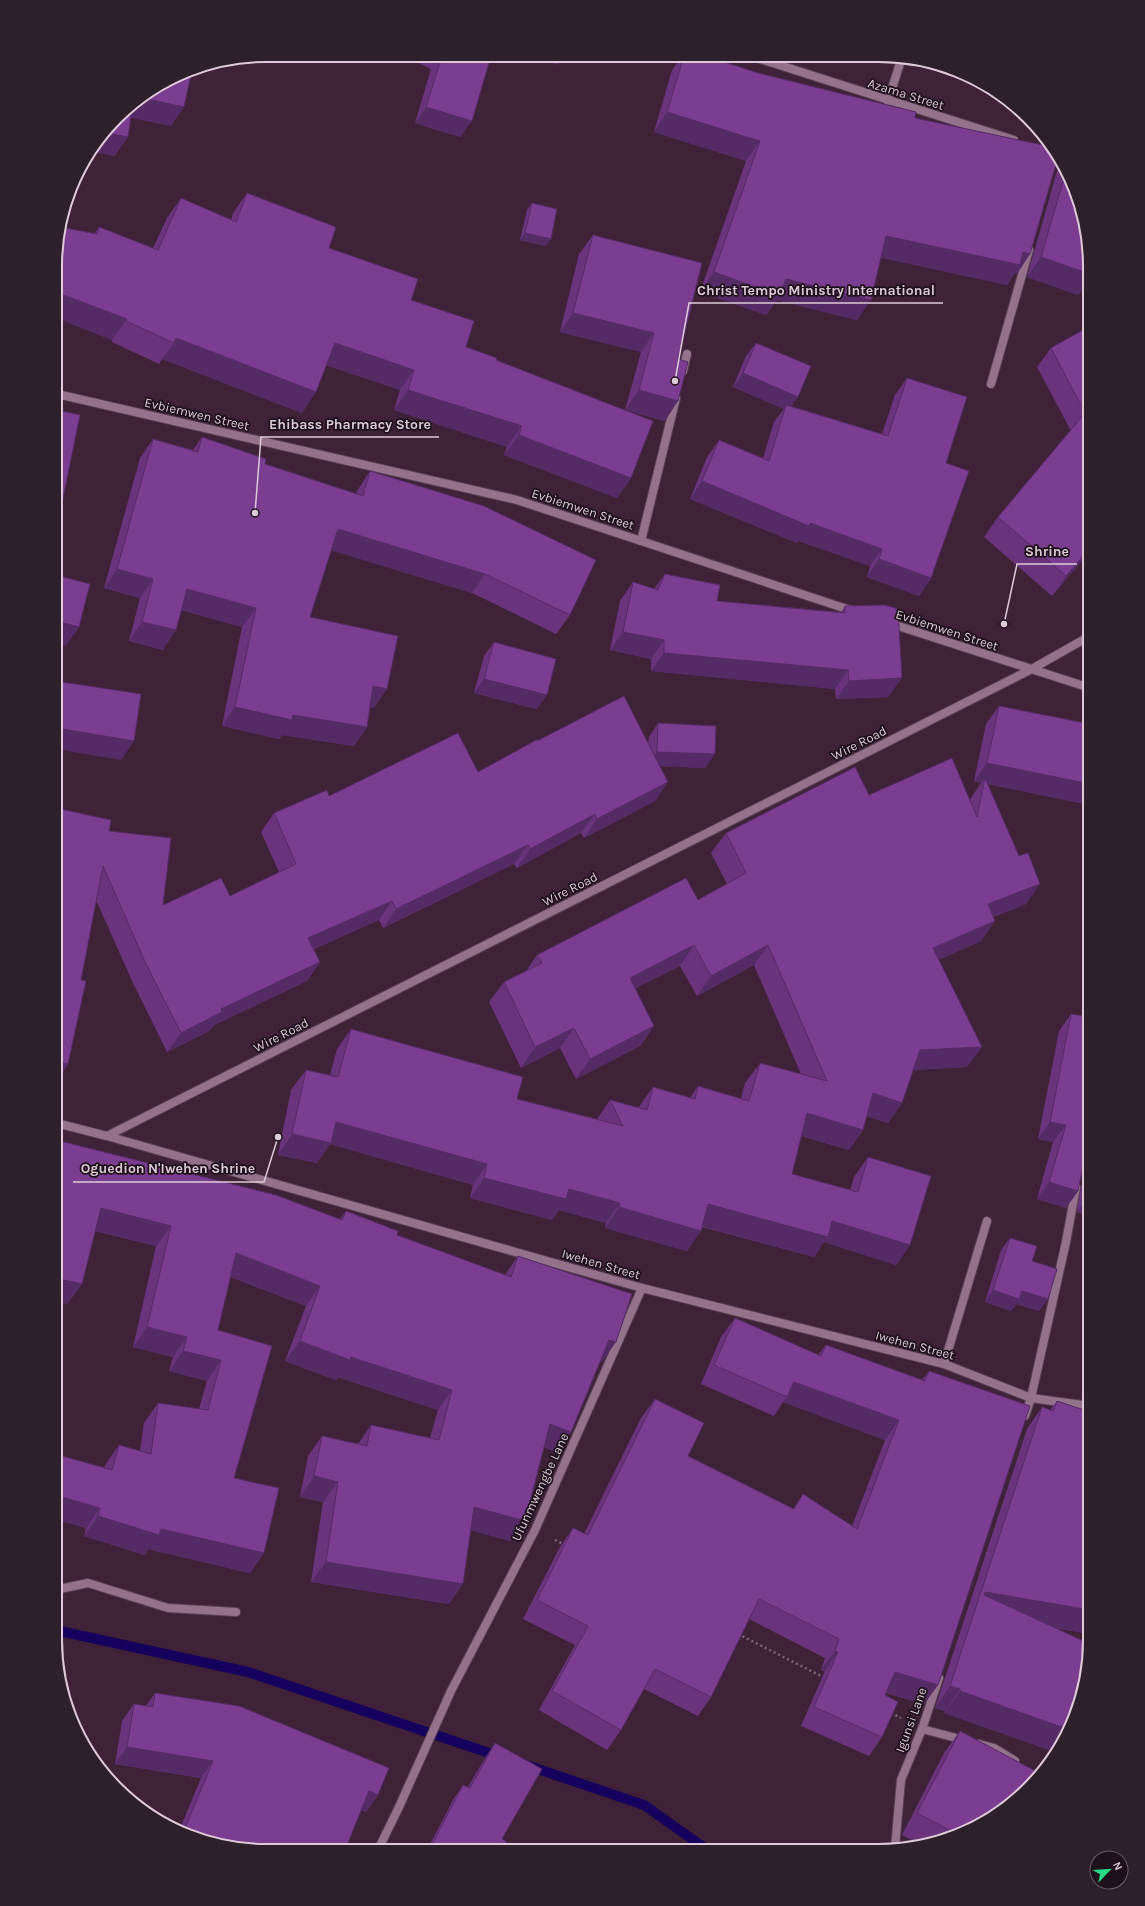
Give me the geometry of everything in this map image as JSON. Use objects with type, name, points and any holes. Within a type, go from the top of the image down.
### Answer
[{"type":"street","name":"Azama Street","points":[[769,62],[888,101],[1025,143]]},
{"type":"street","points":[[888,101],[900,63]]},
{"type":"street","points":[[991,384],[1032,239]]},
{"type":"street","points":[[682,376],[687,354]]},
{"type":"street","points":[[642,541],[678,391]]},
{"type":"street","name":"Evbiemwen Street","points":[[62,395],[518,500],[858,613]]},
{"type":"street","name":"Evbiemwen Street","points":[[880,620],[1030,670],[1083,686]]},
{"type":"street","name":"Wire Road","points":[[107,1136],[1030,670],[1083,640]]},
{"type":"street","points":[[62,1125],[107,1136]]},
{"type":"street","name":"Iwehen Street","points":[[107,1136],[642,1288],[944,1364],[1031,1398],[1083,1405]]},
{"type":"street","points":[[1021,1428],[1031,1398],[1079,1176]]},
{"type":"street","points":[[944,1364],[987,1221]]},
{"type":"street","name":"Ufunmwengbe Lane","points":[[381,1844],[451,1691],[535,1530],[642,1288]]},
{"type":"street","points":[[62,1589],[88,1583],[168,1608],[236,1612]]},
{"type":"street","name":"Igunsi Lane","points":[[895,1843],[901,1780],[922,1729],[942,1668]]},
{"type":"street","points":[[922,1729],[994,1748],[1020,1764]]},
{"type":"path","points":[[535,1530],[570,1548]]},
{"type":"path","points":[[732,1631],[831,1682]]},
{"type":"path","points":[[887,1710],[922,1729]]},
{"type":"building","points":[[440,62],[489,62],[472,121],[426,107]]},
{"type":"building","points":[[682,62],[724,62],[758,73],[916,112],[915,118],[1043,145],[1056,164],[1030,254],[1023,252],[1020,265],[886,236],[871,300],[786,279],[780,296],[714,272],[760,141],[667,112]]},
{"type":"building","points":[[190,77],[184,107],[148,99],[164,89]]},
{"type":"building","points":[[131,113],[128,137],[111,134]]},
{"type":"building","points":[[1064,180],[1072,201],[1079,226],[1083,253],[1083,272],[1041,257]]},
{"type":"building","points":[[247,193],[336,227],[329,248],[418,279],[411,300],[474,321],[466,347],[653,421],[631,478],[519,435],[522,426],[408,390],[414,370],[335,343],[316,392],[176,338],[174,343],[126,321],[127,319],[62,295],[62,253],[66,228],[97,234],[99,227],[158,250],[181,198],[236,222]]},
{"type":"building","points":[[532,203],[557,209],[551,239],[525,233]]},
{"type":"building","points":[[593,235],[702,263],[678,359],[688,362],[678,401],[639,390],[654,333],[573,313]]},
{"type":"building","points":[[1083,330],[1083,409],[1051,348]]},
{"type":"building","points":[[756,343],[811,366],[798,397],[743,373]]},
{"type":"building","points":[[907,378],[967,397],[946,463],[969,471],[931,578],[879,559],[882,549],[810,523],[809,526],[702,481],[719,440],[769,461],[786,405],[888,436]]},
{"type":"building","points":[[62,411],[80,415],[62,504]]},
{"type":"building","points":[[1083,415],[1083,556],[1066,576],[998,517]]},
{"type":"building","points":[[202,437],[266,459],[265,464],[363,496],[370,471],[484,506],[596,560],[570,615],[485,574],[338,529],[310,617],[398,636],[387,689],[373,686],[367,727],[293,715],[292,720],[235,707],[256,608],[187,589],[176,630],[142,622],[153,579],[117,569],[153,439],[198,452]]},
{"type":"building","points":[[665,574],[720,585],[717,601],[845,613],[845,606],[885,605],[898,609],[902,678],[849,681],[848,670],[664,653],[664,640],[623,632],[633,582],[658,590]]},
{"type":"building","points":[[62,577],[90,584],[79,627],[62,623]]},
{"type":"building","points":[[494,642],[556,659],[547,695],[484,679]]},
{"type":"building","points":[[62,682],[141,694],[134,741],[62,729]]},
{"type":"building","points":[[624,696],[668,782],[597,819],[595,814],[530,849],[528,845],[396,909],[392,901],[308,938],[320,962],[221,1009],[222,1012],[181,1033],[146,964],[103,866],[81,980],[86,981],[68,1064],[62,1062],[62,809],[111,820],[109,831],[171,838],[163,905],[221,878],[230,896],[296,864],[274,813],[327,790],[329,796],[458,733],[478,772],[538,739],[537,741]]},
{"type":"building","points":[[999,706],[1083,723],[1083,783],[987,763]]},
{"type":"building","points":[[658,723],[716,726],[715,754],[657,752]]},
{"type":"building","points":[[952,758],[977,817],[985,778],[1019,856],[1028,853],[1040,884],[988,904],[995,921],[933,948],[982,1047],[920,1050],[902,1103],[873,1093],[863,1130],[807,1113],[792,1174],[858,1192],[868,1157],[931,1176],[910,1245],[832,1221],[828,1237],[708,1204],[701,1231],[619,1207],[620,1203],[569,1189],[566,1199],[484,1178],[487,1164],[336,1122],[331,1143],[292,1134],[306,1070],[338,1077],[351,1029],[523,1077],[517,1099],[623,1126],[610,1100],[647,1110],[653,1087],[695,1099],[698,1086],[749,1101],[760,1063],[827,1081],[768,945],[711,976],[694,945],[630,978],[654,1026],[590,1059],[574,1028],[535,1047],[504,982],[542,963],[537,955],[686,878],[698,900],[746,873],[726,833],[855,767],[869,795]]},
{"type":"building","points":[[1071,1014],[1083,1016],[1083,1168],[1078,1191],[1049,1182],[1066,1125],[1050,1122]]},
{"type":"building","points":[[62,1142],[276,1195],[342,1220],[346,1211],[398,1231],[397,1235],[511,1277],[518,1256],[632,1294],[616,1342],[609,1340],[571,1432],[550,1424],[525,1521],[474,1507],[463,1584],[326,1562],[338,1482],[314,1476],[322,1436],[367,1446],[371,1425],[439,1440],[452,1390],[351,1357],[350,1360],[300,1341],[320,1286],[236,1253],[218,1330],[272,1346],[234,1478],[279,1488],[264,1553],[161,1529],[159,1535],[98,1516],[100,1508],[62,1497],[62,1456],[112,1470],[119,1445],[151,1454],[158,1403],[208,1410],[221,1360],[183,1351],[187,1337],[147,1327],[171,1226],[101,1208],[82,1284],[62,1280]]},
{"type":"building","points":[[1010,1238],[1037,1246],[1032,1261],[1057,1269],[1048,1299],[1022,1291],[1019,1299],[993,1290]]},
{"type":"building","points":[[735,1318],[821,1356],[826,1345],[925,1381],[929,1371],[1030,1406],[938,1685],[895,1672],[885,1695],[898,1702],[882,1737],[814,1707],[838,1652],[835,1651],[839,1639],[759,1599],[711,1697],[655,1669],[621,1730],[552,1691],[588,1626],[537,1600],[573,1528],[588,1535],[655,1399],[704,1423],[688,1456],[794,1509],[803,1494],[857,1529],[899,1420],[794,1382],[787,1397],[714,1365]]},
{"type":"building","points":[[1057,1401],[1083,1410],[1083,1609],[985,1592],[984,1595],[1083,1641],[1083,1653],[1079,1680],[1072,1705],[1063,1728],[960,1691],[960,1689],[950,1686],[1042,1407],[1053,1411]]},
{"type":"building","points":[[155,1693],[239,1706],[389,1768],[378,1795],[369,1791],[347,1844],[253,1844],[213,1837],[186,1827],[213,1761],[127,1747],[134,1704],[153,1707]]},
{"type":"building","points":[[960,1731],[1035,1771],[1023,1784],[992,1810],[969,1823],[950,1831],[917,1813]]},
{"type":"building","points":[[495,1743],[542,1769],[502,1839],[509,1844],[432,1844],[463,1785],[470,1788]]},
{"type":"waterway","points":[[62,1632],[248,1672],[501,1757]]},
{"type":"waterway","points":[[529,1766],[644,1805],[699,1844]]},
{"type":"place","name":"Christ Tempo Ministry International","points":[[675,381]]},
{"type":"place","name":"Ehibass Pharmacy Store","points":[[255,513]]},
{"type":"place","name":"Shrine","points":[[1004,624]]},
{"type":"place","name":"Oguedion N'Iwehen Shrine","points":[[278,1137]]}]
